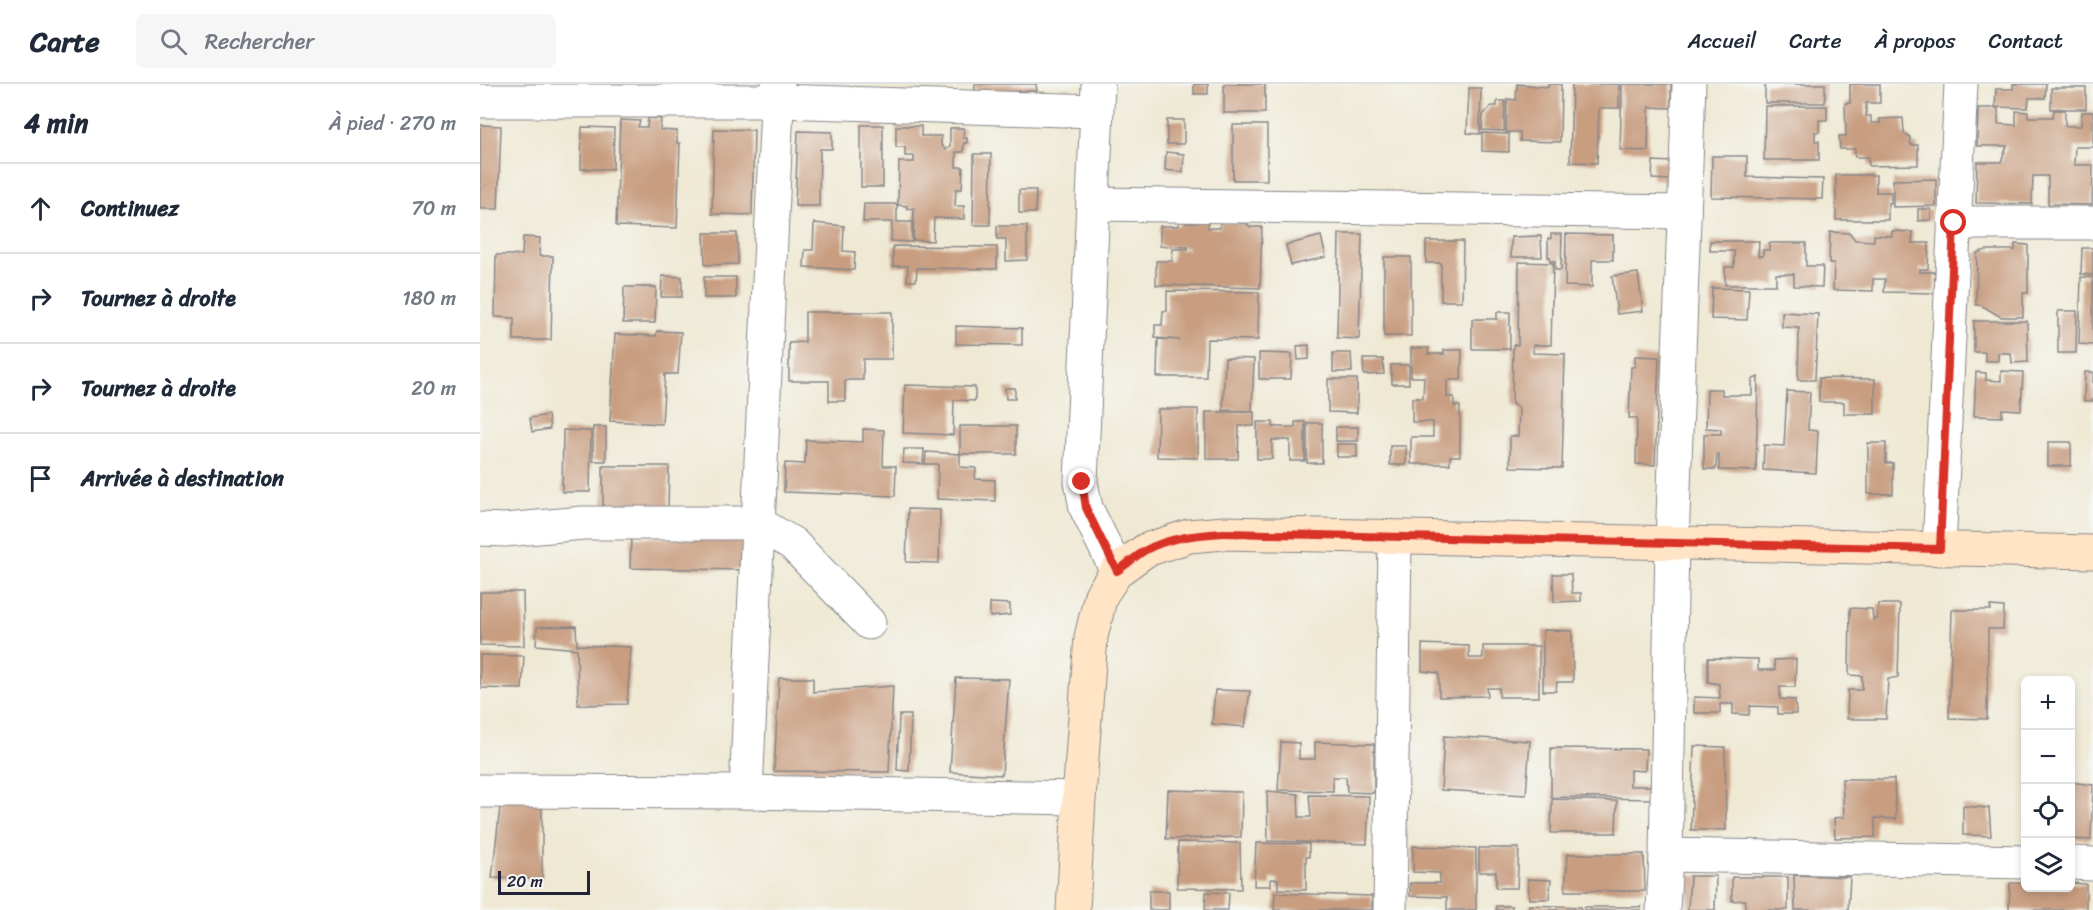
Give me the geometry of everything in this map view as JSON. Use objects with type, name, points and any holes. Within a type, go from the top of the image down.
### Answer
[{"type":"street","points":[[1663,910],[1672,543],[1689,84]]},
{"type":"street","points":[[1940,549],[1961,84]]},
{"type":"street","points":[[746,792],[778,93]]},
{"type":"street","points":[[480,101],[778,93],[1097,98],[1082,482],[1086,508],[1117,571]]},
{"type":"street","points":[[1093,204],[1684,212]]},
{"type":"street","points":[[1954,223],[2093,223]]},
{"type":"street","points":[[480,507],[492,530],[583,523],[758,523],[793,544],[869,623]]},
{"type":"street","points":[[1073,910],[1078,798],[1091,637],[1101,595],[1117,571],[1146,550],[1189,536],[1224,533],[2093,552]]},
{"type":"street","points":[[1390,910],[1395,538]]},
{"type":"street","points":[[480,791],[746,792],[1078,798]]},
{"type":"street","points":[[1666,855],[2021,862]]},
{"type":"street","points":[[2075,863],[2093,864]]},
{"type":"building","points":[[975,84],[1036,84],[1037,91],[975,92]]},
{"type":"building","points":[[1194,84],[1208,84],[1208,94],[1194,94]]},
{"type":"building","points":[[1224,84],[1265,84],[1265,113],[1224,113]]},
{"type":"building","points":[[1517,84],[1548,87],[1548,84],[1561,84],[1560,142],[1520,141],[1520,132],[1506,132],[1507,99],[1516,100]]},
{"type":"building","points":[[1572,84],[1619,84],[1619,108],[1599,108],[1597,163],[1570,162]]},
{"type":"building","points":[[1622,84],[1671,84],[1671,108],[1649,107],[1648,151],[1620,150]]},
{"type":"building","points":[[1765,84],[1825,84],[1825,103],[1765,103]]},
{"type":"building","points":[[1850,84],[1880,84],[1880,103],[1866,103],[1866,116],[1871,116],[1871,123],[1880,123],[1880,119],[1903,118],[1904,133],[1910,137],[1911,145],[1918,145],[1918,165],[1869,166],[1868,157],[1855,157],[1855,149],[1840,149],[1839,136],[1846,136],[1845,103],[1850,103]]},
{"type":"building","points":[[2013,84],[2046,84],[2045,98],[2029,98],[2028,108],[1995,107],[1996,89],[2013,89]]},
{"type":"building","points":[[1469,88],[1481,88],[1480,134],[1467,133]]},
{"type":"building","points":[[2051,88],[2086,88],[2086,109],[2051,109]]},
{"type":"building","points":[[1497,101],[1505,101],[1504,131],[1482,130],[1483,115],[1491,106],[1497,106]]},
{"type":"building","points":[[1765,106],[1827,106],[1827,120],[1819,120],[1819,132],[1815,132],[1815,141],[1819,141],[1819,160],[1764,160]]},
{"type":"building","points":[[1978,108],[1998,108],[1998,124],[2016,125],[2016,111],[2028,112],[2028,117],[2053,117],[2054,110],[2065,110],[2065,126],[2081,126],[2082,112],[2093,112],[2093,147],[2075,147],[2074,165],[2093,165],[2092,205],[2048,204],[2048,176],[2033,176],[2032,204],[1976,203],[1977,162],[2001,162],[2007,146],[1977,146]]},
{"type":"building","points":[[648,118],[661,119],[660,130],[677,131],[677,143],[680,143],[677,228],[616,226],[620,120],[640,121],[638,127],[647,127]]},
{"type":"building","points":[[1167,120],[1184,120],[1184,144],[1167,144]]},
{"type":"building","points":[[480,125],[501,126],[498,209],[480,209]]},
{"type":"building","points":[[861,125],[883,125],[883,187],[861,187]]},
{"type":"building","points":[[1233,125],[1267,125],[1267,180],[1233,180]]},
{"type":"building","points":[[896,126],[921,126],[921,136],[941,136],[941,145],[946,150],[950,146],[950,128],[964,128],[963,138],[967,138],[967,143],[964,143],[963,152],[956,152],[956,167],[963,167],[962,189],[956,189],[955,206],[964,206],[964,219],[934,218],[933,241],[913,240],[914,208],[907,209],[907,206],[898,205],[899,162],[914,162],[914,156],[905,156],[905,147],[896,147]]},
{"type":"building","points":[[582,127],[614,128],[613,169],[581,169]]},
{"type":"building","points":[[714,129],[754,130],[752,215],[712,214]]},
{"type":"building","points":[[798,131],[832,132],[832,149],[820,149],[819,206],[795,206]]},
{"type":"building","points":[[1482,133],[1509,134],[1509,152],[1482,151]]},
{"type":"building","points":[[1166,152],[1184,154],[1183,172],[1165,170]]},
{"type":"building","points":[[974,154],[991,154],[990,225],[973,225]]},
{"type":"building","points":[[1712,156],[1747,156],[1747,177],[1823,179],[1822,199],[1711,197]]},
{"type":"building","points":[[1653,161],[1672,162],[1671,180],[1652,179]]},
{"type":"building","points":[[1836,175],[1876,175],[1876,192],[1891,192],[1891,203],[1888,203],[1888,220],[1836,220]]},
{"type":"building","points":[[1936,179],[1936,206],[1893,207],[1893,180]]},
{"type":"building","points":[[1019,190],[1036,190],[1035,213],[1019,213]]},
{"type":"building","points":[[864,204],[897,204],[897,222],[912,222],[912,242],[891,241],[892,222],[863,222]]},
{"type":"building","points":[[1918,209],[1931,209],[1931,220],[1918,221]]},
{"type":"building","points":[[1179,221],[1208,221],[1208,228],[1220,228],[1220,222],[1246,223],[1250,227],[1262,227],[1260,288],[1156,285],[1156,261],[1172,261],[1173,249],[1188,249],[1188,247],[1160,246],[1160,226],[1179,226]]},
{"type":"building","points":[[814,223],[844,226],[843,251],[855,252],[854,270],[804,267],[805,250],[813,250]]},
{"type":"building","points":[[997,226],[1027,226],[1027,260],[1006,261],[1006,239],[997,239]]},
{"type":"building","points":[[1892,231],[1913,232],[1912,243],[1929,243],[1928,269],[1920,269],[1920,272],[1935,272],[1935,293],[1884,292],[1885,279],[1873,279],[1873,291],[1833,290],[1834,263],[1829,263],[1830,232],[1850,233],[1855,240],[1874,241],[1874,235],[1892,236]]},
{"type":"building","points":[[704,233],[737,233],[738,264],[705,265]]},
{"type":"building","points":[[1339,234],[1362,234],[1359,339],[1337,338]]},
{"type":"building","points":[[1551,234],[1562,234],[1561,270],[1555,270],[1555,261],[1550,261],[1548,257],[1548,238],[1551,239]]},
{"type":"building","points":[[1566,234],[1613,235],[1613,260],[1592,260],[1592,287],[1565,286]]},
{"type":"building","points":[[1321,236],[1326,257],[1291,265],[1286,245]]},
{"type":"building","points":[[1541,236],[1542,257],[1511,257],[1511,237]]},
{"type":"building","points":[[523,237],[540,238],[539,256],[553,256],[551,340],[514,340],[514,318],[495,317],[496,255],[522,255]]},
{"type":"building","points":[[1426,241],[1463,241],[1462,301],[1441,301],[1441,263],[1426,263]]},
{"type":"building","points":[[1710,241],[1759,241],[1758,256],[1763,256],[1763,250],[1769,250],[1769,243],[1806,243],[1806,266],[1823,266],[1822,287],[1794,286],[1794,274],[1776,274],[1776,285],[1725,285],[1725,267],[1734,267],[1734,251],[1710,251]]},
{"type":"building","points":[[2015,244],[2028,245],[2028,293],[2023,293],[2023,317],[2001,317],[1981,305],[1976,305],[1977,253],[1986,250],[2015,250]]},
{"type":"building","points":[[893,246],[997,247],[997,269],[917,268],[916,281],[907,281],[908,266],[893,266]]},
{"type":"building","points":[[2082,248],[2093,248],[2093,275],[2081,274]]},
{"type":"building","points":[[1384,257],[1411,257],[1411,336],[1384,336]]},
{"type":"building","points":[[1519,262],[1553,263],[1551,345],[1533,345],[1533,353],[1565,354],[1562,468],[1510,467],[1510,436],[1518,436],[1519,408],[1512,404],[1513,345],[1518,345]]},
{"type":"building","points":[[1638,273],[1643,311],[1617,314],[1612,276]]},
{"type":"building","points":[[662,276],[682,277],[682,297],[661,297]]},
{"type":"building","points":[[704,277],[736,277],[736,298],[704,298]]},
{"type":"building","points":[[2081,277],[2093,277],[2093,345],[2079,344]]},
{"type":"building","points":[[624,287],[656,287],[655,323],[623,323]]},
{"type":"building","points":[[1712,288],[1749,289],[1747,320],[1711,319]]},
{"type":"building","points":[[1167,291],[1259,292],[1258,340],[1207,339],[1206,377],[1157,377],[1158,339],[1180,340],[1155,338],[1155,325],[1162,325],[1163,311],[1167,311]]},
{"type":"building","points":[[2058,311],[2077,311],[2076,353],[2058,353]]},
{"type":"building","points":[[805,312],[892,312],[892,359],[863,359],[863,380],[845,380],[845,401],[829,401],[829,381],[789,381],[789,343],[805,342]]},
{"type":"building","points":[[1497,312],[1510,312],[1510,349],[1472,349],[1472,319],[1497,319]]},
{"type":"building","points":[[1782,312],[1818,314],[1815,380],[1798,380],[1799,328],[1782,327]]},
{"type":"building","points":[[1974,321],[2027,321],[2028,362],[2012,363],[2011,353],[1998,353],[1998,361],[1985,361],[1985,352],[1974,352]]},
{"type":"building","points":[[956,326],[1022,328],[1022,345],[956,344]]},
{"type":"building","points":[[657,331],[681,332],[678,374],[665,374],[662,424],[610,421],[615,334],[656,336]]},
{"type":"building","points":[[1309,345],[1309,359],[1298,360],[1297,346]]},
{"type":"building","points":[[1411,348],[1429,348],[1428,354],[1444,354],[1444,350],[1462,350],[1461,380],[1447,380],[1447,397],[1454,397],[1454,406],[1460,406],[1460,456],[1450,456],[1450,464],[1411,464],[1411,437],[1433,437],[1433,422],[1412,422],[1412,398],[1423,398],[1424,377],[1411,377]]},
{"type":"building","points":[[1259,353],[1292,354],[1291,379],[1259,379]]},
{"type":"building","points":[[1333,353],[1351,353],[1352,372],[1333,372]]},
{"type":"building","points":[[1635,356],[1659,357],[1655,465],[1636,464],[1637,418],[1629,418],[1631,367],[1635,367]]},
{"type":"building","points":[[1225,358],[1254,359],[1252,411],[1223,410]]},
{"type":"building","points":[[1363,359],[1383,359],[1384,374],[1364,375]]},
{"type":"building","points":[[1391,365],[1409,365],[1409,384],[1392,384]]},
{"type":"building","points":[[2001,371],[2023,372],[2021,410],[2002,409],[2002,417],[1974,416],[1976,372],[1986,373],[1986,380],[2001,381]]},
{"type":"building","points":[[2085,372],[2093,372],[2093,401],[2084,401]]},
{"type":"building","points":[[1758,377],[1756,471],[1719,470],[1719,454],[1717,454],[1716,469],[1704,469],[1704,434],[1721,434],[1721,429],[1706,428],[1707,389],[1722,389],[1722,395],[1752,395],[1752,380]]},
{"type":"building","points":[[1819,378],[1875,379],[1875,414],[1844,414],[1844,402],[1819,402]]},
{"type":"building","points":[[1328,379],[1357,379],[1357,413],[1328,412]]},
{"type":"building","points":[[905,385],[975,387],[975,401],[954,400],[953,435],[903,433]]},
{"type":"building","points":[[1005,388],[1015,388],[1015,399],[1006,399]]},
{"type":"building","points":[[1787,391],[1810,392],[1808,430],[1818,431],[1816,473],[1763,470],[1764,445],[1784,446]]},
{"type":"building","points":[[1158,409],[1198,409],[1198,458],[1157,457]]},
{"type":"building","points":[[1206,412],[1254,412],[1254,426],[1239,426],[1238,459],[1206,459]]},
{"type":"building","points":[[548,415],[550,429],[532,432],[530,418]]},
{"type":"building","points":[[1257,422],[1273,422],[1273,427],[1295,427],[1295,422],[1305,422],[1305,461],[1290,461],[1290,440],[1272,440],[1272,459],[1257,459]]},
{"type":"building","points":[[1307,423],[1322,423],[1322,463],[1307,463]]},
{"type":"building","points":[[960,426],[1016,426],[1016,454],[960,454]]},
{"type":"building","points":[[593,427],[606,427],[606,461],[593,461]]},
{"type":"building","points":[[1336,427],[1358,427],[1358,441],[1336,441]]},
{"type":"building","points":[[863,429],[884,430],[883,466],[896,466],[895,496],[784,492],[785,463],[805,464],[806,440],[863,442]]},
{"type":"building","points":[[563,430],[591,431],[590,492],[562,492]]},
{"type":"building","points":[[2048,442],[2071,442],[2071,466],[2048,466]]},
{"type":"building","points":[[1868,443],[1886,443],[1886,463],[1893,463],[1893,494],[1868,494]]},
{"type":"building","points":[[1337,444],[1357,444],[1357,457],[1337,457]]},
{"type":"building","points":[[1390,446],[1406,446],[1406,465],[1390,465]]},
{"type":"building","points":[[904,449],[924,449],[923,464],[903,463]]},
{"type":"building","points":[[926,452],[960,454],[960,467],[976,468],[975,479],[995,480],[995,501],[937,499],[938,464],[925,464]]},
{"type":"building","points":[[603,466],[669,466],[668,508],[603,507]]},
{"type":"building","points":[[908,509],[940,510],[939,563],[906,562]]},
{"type":"building","points":[[631,537],[743,539],[743,570],[630,568]]},
{"type":"building","points":[[1553,574],[1571,574],[1572,593],[1581,593],[1581,601],[1554,602]]},
{"type":"building","points":[[480,592],[523,592],[524,646],[480,645]]},
{"type":"building","points":[[990,603],[1010,604],[1010,615],[990,617]]},
{"type":"building","points":[[1878,604],[1900,604],[1898,677],[1888,679],[1886,719],[1847,719],[1848,690],[1862,690],[1862,676],[1849,675],[1850,608],[1872,609],[1873,620],[1877,619]]},
{"type":"building","points":[[1990,606],[2004,607],[2003,629],[1988,629],[1987,719],[1949,718],[1952,610],[1991,610]]},
{"type":"building","points":[[576,626],[577,645],[631,647],[627,704],[578,705],[577,649],[536,645],[537,627]]},
{"type":"building","points":[[1543,630],[1572,631],[1573,682],[1557,682],[1556,691],[1543,691]]},
{"type":"building","points":[[1422,644],[1469,646],[1469,658],[1483,658],[1483,646],[1539,646],[1539,697],[1499,697],[1499,688],[1487,688],[1488,696],[1439,697],[1439,673],[1422,671]]},
{"type":"building","points":[[480,655],[524,656],[522,689],[480,688]]},
{"type":"building","points":[[1708,658],[1758,659],[1758,670],[1775,670],[1774,660],[1796,659],[1795,687],[1780,687],[1780,699],[1795,700],[1796,714],[1778,714],[1778,707],[1750,706],[1749,715],[1733,714],[1733,704],[1720,704],[1720,713],[1694,713],[1694,697],[1720,698],[1719,684],[1708,682]]},
{"type":"building","points":[[779,678],[813,678],[813,692],[893,686],[889,772],[774,771]]},
{"type":"building","points":[[956,678],[1009,679],[1002,775],[950,772]]},
{"type":"building","points":[[1215,690],[1250,691],[1245,727],[1212,724]]},
{"type":"building","points":[[899,715],[911,715],[909,771],[897,770]]},
{"type":"building","points":[[1444,736],[1530,741],[1526,795],[1441,790]]},
{"type":"building","points":[[1281,742],[1299,743],[1299,759],[1315,759],[1315,742],[1374,744],[1374,793],[1347,792],[1346,777],[1333,777],[1333,791],[1278,790]]},
{"type":"building","points":[[1694,746],[1725,747],[1726,830],[1691,830]]},
{"type":"building","points":[[1551,748],[1646,749],[1645,771],[1630,770],[1630,786],[1652,786],[1651,799],[1551,797]]},
{"type":"building","points":[[1842,779],[1894,779],[1896,819],[1875,818],[1875,837],[1835,838],[1834,818],[1844,817]]},
{"type":"building","points":[[2075,783],[2093,785],[2091,840],[2075,839]]},
{"type":"building","points":[[1168,790],[1242,792],[1241,837],[1166,839]]},
{"type":"building","points":[[1267,791],[1298,794],[1299,817],[1311,817],[1309,795],[1369,796],[1367,844],[1268,841]]},
{"type":"building","points":[[501,798],[542,801],[542,879],[492,878]]},
{"type":"building","points":[[1552,799],[1617,801],[1616,833],[1551,833]]},
{"type":"building","points":[[1963,806],[1989,808],[1991,836],[1963,835]]},
{"type":"building","points":[[1178,842],[1240,843],[1241,889],[1177,888]]},
{"type":"building","points":[[1256,843],[1309,844],[1309,857],[1306,857],[1306,890],[1278,889],[1278,879],[1271,879],[1271,886],[1254,886]]},
{"type":"building","points":[[1413,846],[1476,848],[1476,910],[1447,910],[1447,897],[1410,896],[1410,883],[1440,883],[1440,873],[1413,872]]},
{"type":"building","points":[[1479,848],[1519,848],[1517,888],[1496,888],[1496,872],[1479,872]]},
{"type":"building","points":[[1568,854],[1644,854],[1645,891],[1565,891]]},
{"type":"building","points":[[1794,875],[1850,877],[1848,910],[1795,910]]},
{"type":"building","points":[[1690,876],[1716,876],[1715,910],[1688,910]]},
{"type":"building","points":[[1732,877],[1788,877],[1788,910],[1745,910],[1745,900],[1732,901]]},
{"type":"building","points":[[1528,879],[1551,880],[1549,899],[1529,899]]},
{"type":"building","points":[[2010,883],[2021,883],[2021,892],[2075,892],[2075,883],[2086,884],[2086,910],[2009,910]]},
{"type":"building","points":[[1149,891],[1169,891],[1169,910],[1149,910]]},
{"type":"building","points":[[1206,892],[1229,893],[1228,910],[1205,910]]},
{"type":"building","points":[[1275,893],[1372,896],[1372,910],[1274,910]]},
{"type":"building","points":[[1529,905],[1581,907],[1581,910],[1529,910]]},
{"type":"building","points":[[1496,906],[1512,906],[1512,910],[1496,910]]},
{"type":"building","points":[[1584,907],[1641,907],[1641,910],[1584,910]]},
{"type":"route","points":[[1082,482],[1086,508],[1117,571],[1146,550],[1168,541],[1189,536],[1224,533],[1940,549],[1954,223]]}]
